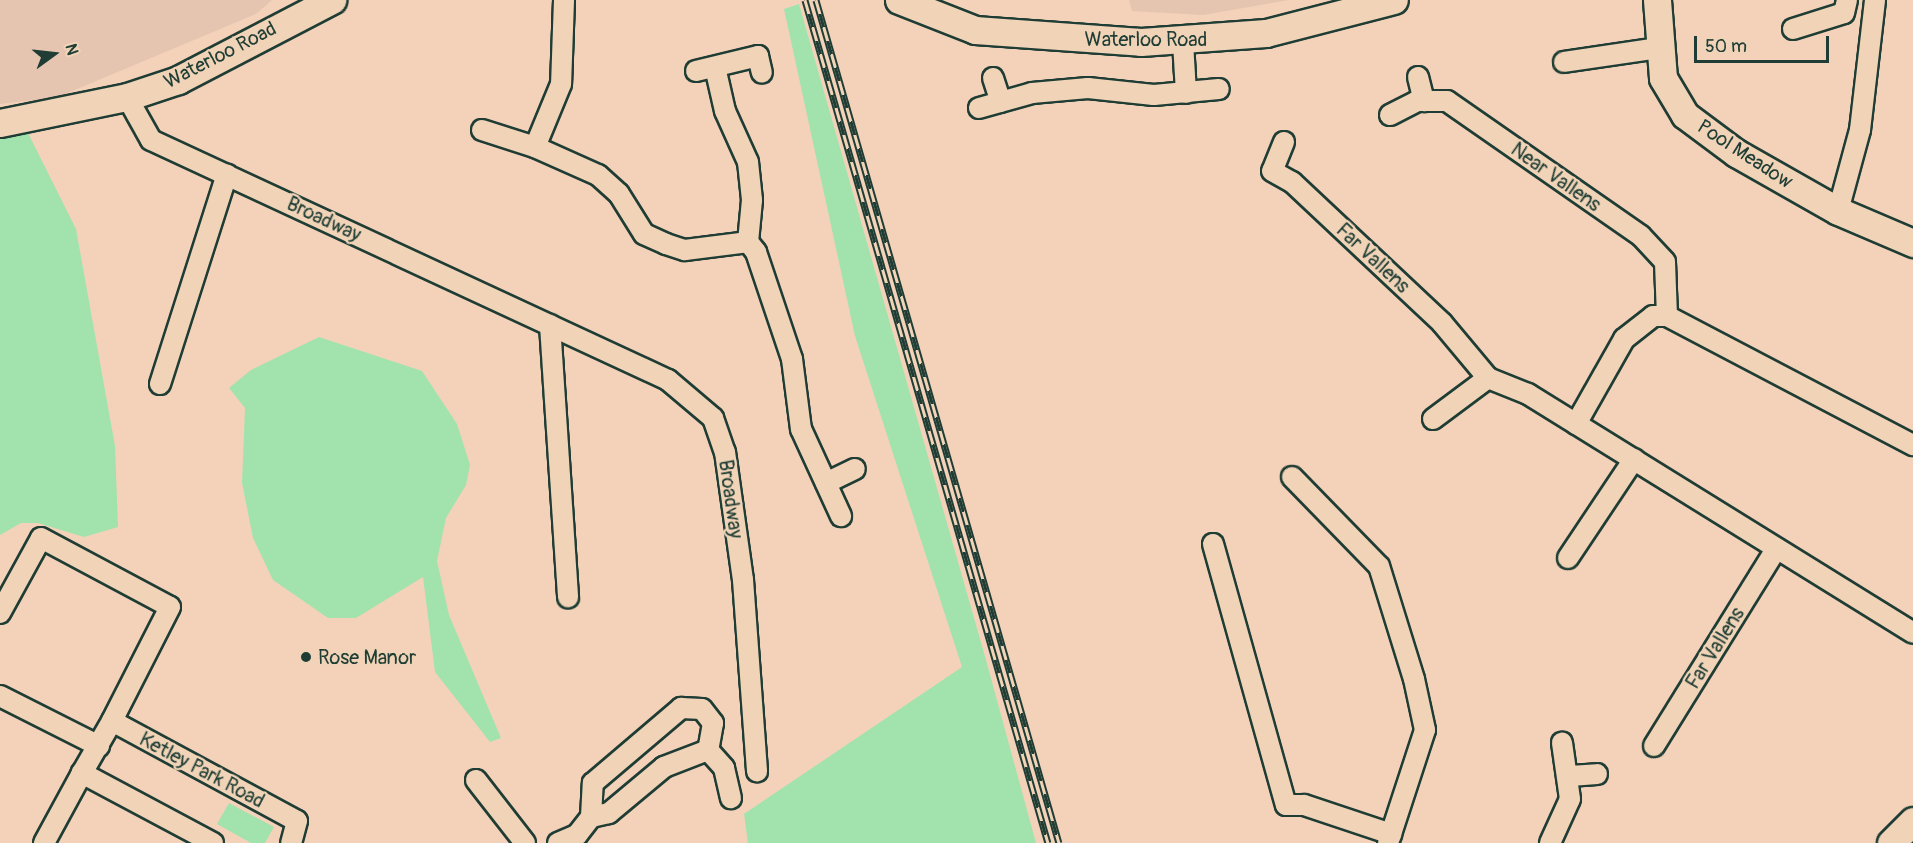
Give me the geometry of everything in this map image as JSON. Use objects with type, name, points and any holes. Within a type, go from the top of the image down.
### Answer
[{"type":"street","name":"Waterloo Road","points":[[0,123],[126,97],[178,80],[332,0]]},
{"type":"street","points":[[534,147],[561,84],[564,0]]},
{"type":"street","name":"Waterloo Road","points":[[899,0],[975,30],[1183,42],[1300,27],[1394,0]]},
{"type":"street","name":"Pool Meadow","points":[[1657,0],[1663,78],[1685,115],[1736,153],[1838,212],[1913,243]]},
{"type":"street","points":[[1793,29],[1844,13],[1847,0]]},
{"type":"street","points":[[1838,212],[1860,130],[1875,0]]},
{"type":"street","points":[[1183,42],[1186,93]]},
{"type":"street","points":[[1564,62],[1659,48]]},
{"type":"street","points":[[696,71],[758,56],[762,73]]},
{"type":"street","points":[[715,67],[724,111],[748,162],[752,200],[748,242],[756,252],[776,325],[792,359],[801,429],[842,516]]},
{"type":"street","points":[[1418,77],[1424,101]]},
{"type":"street","points":[[993,78],[1001,102]]},
{"type":"street","points":[[979,108],[1032,93],[1088,88],[1186,93],[1219,89]]},
{"type":"street","name":"Broadway","points":[[126,97],[151,140],[668,380],[713,418],[724,452],[743,580],[757,771]]},
{"type":"street","name":"Near Vallens","points":[[1390,115],[1424,101],[1447,100],[1655,247],[1669,284],[1667,316]]},
{"type":"street","points":[[482,130],[534,147],[598,175],[619,194],[644,234],[666,244],[685,250],[748,242]]},
{"type":"street","name":"Far Vallens","points":[[1284,142],[1272,171],[1292,182],[1443,323],[1488,378],[1576,424],[1913,633]]},
{"type":"street","points":[[160,384],[227,174]]},
{"type":"street","points":[[1576,424],[1624,339],[1653,316],[1667,316],[1913,446]]},
{"type":"street","points":[[550,325],[568,597]]},
{"type":"street","points":[[1433,419],[1475,392],[1488,378]]},
{"type":"street","points":[[1568,558],[1634,459]]},
{"type":"street","points":[[826,483],[855,469]]},
{"type":"street","points":[[1213,544],[1286,805],[1304,805],[1389,839],[1425,730],[1414,679],[1379,566],[1292,477]]},
{"type":"street","points":[[0,614],[41,538],[170,607],[99,747],[44,843]]},
{"type":"street","name":"Far Vallens","points":[[1654,747],[1776,549]]},
{"type":"street","points":[[0,696],[99,747]]},
{"type":"street","points":[[558,843],[577,835],[591,817],[593,783],[681,708],[702,709],[713,723],[708,750]]},
{"type":"street","name":"Ketley Park Road","points":[[112,721],[297,821],[291,843]]},
{"type":"street","points":[[1550,843],[1570,799],[1570,776],[1562,743]]},
{"type":"street","points":[[708,750],[724,768],[730,798]]},
{"type":"street","points":[[591,817],[609,813],[664,767],[708,750]]},
{"type":"street","points":[[82,774],[213,843]]},
{"type":"street","points":[[1570,776],[1597,774]]},
{"type":"street","points":[[476,780],[525,843]]},
{"type":"street","points":[[1891,843],[1913,821]]},
{"type":"shaded area","points":[[0,0],[272,0],[256,14],[58,97],[0,104]]},
{"type":"shaded area","points":[[1129,0],[1289,0],[1203,15],[1132,11]]},
{"type":"green space","points":[[799,4],[1036,843],[748,843],[744,814],[962,667],[855,336],[784,9]]},
{"type":"green space","points":[[27,131],[76,229],[115,446],[118,527],[84,537],[38,523],[21,523],[0,535],[0,137]]},
{"type":"green space","points":[[319,337],[422,371],[457,424],[470,465],[466,485],[446,518],[437,561],[449,615],[501,738],[490,742],[435,672],[423,577],[356,618],[328,618],[273,580],[253,538],[242,483],[245,408],[229,388],[251,370]]},
{"type":"green space","points":[[229,803],[274,827],[265,843],[251,843],[217,824]]},
{"type":"railway","points":[[805,0],[1048,843]]},
{"type":"railway","points":[[816,0],[1059,843]]},
{"type":"place","name":"Rose Manor","points":[[306,657]]}]
